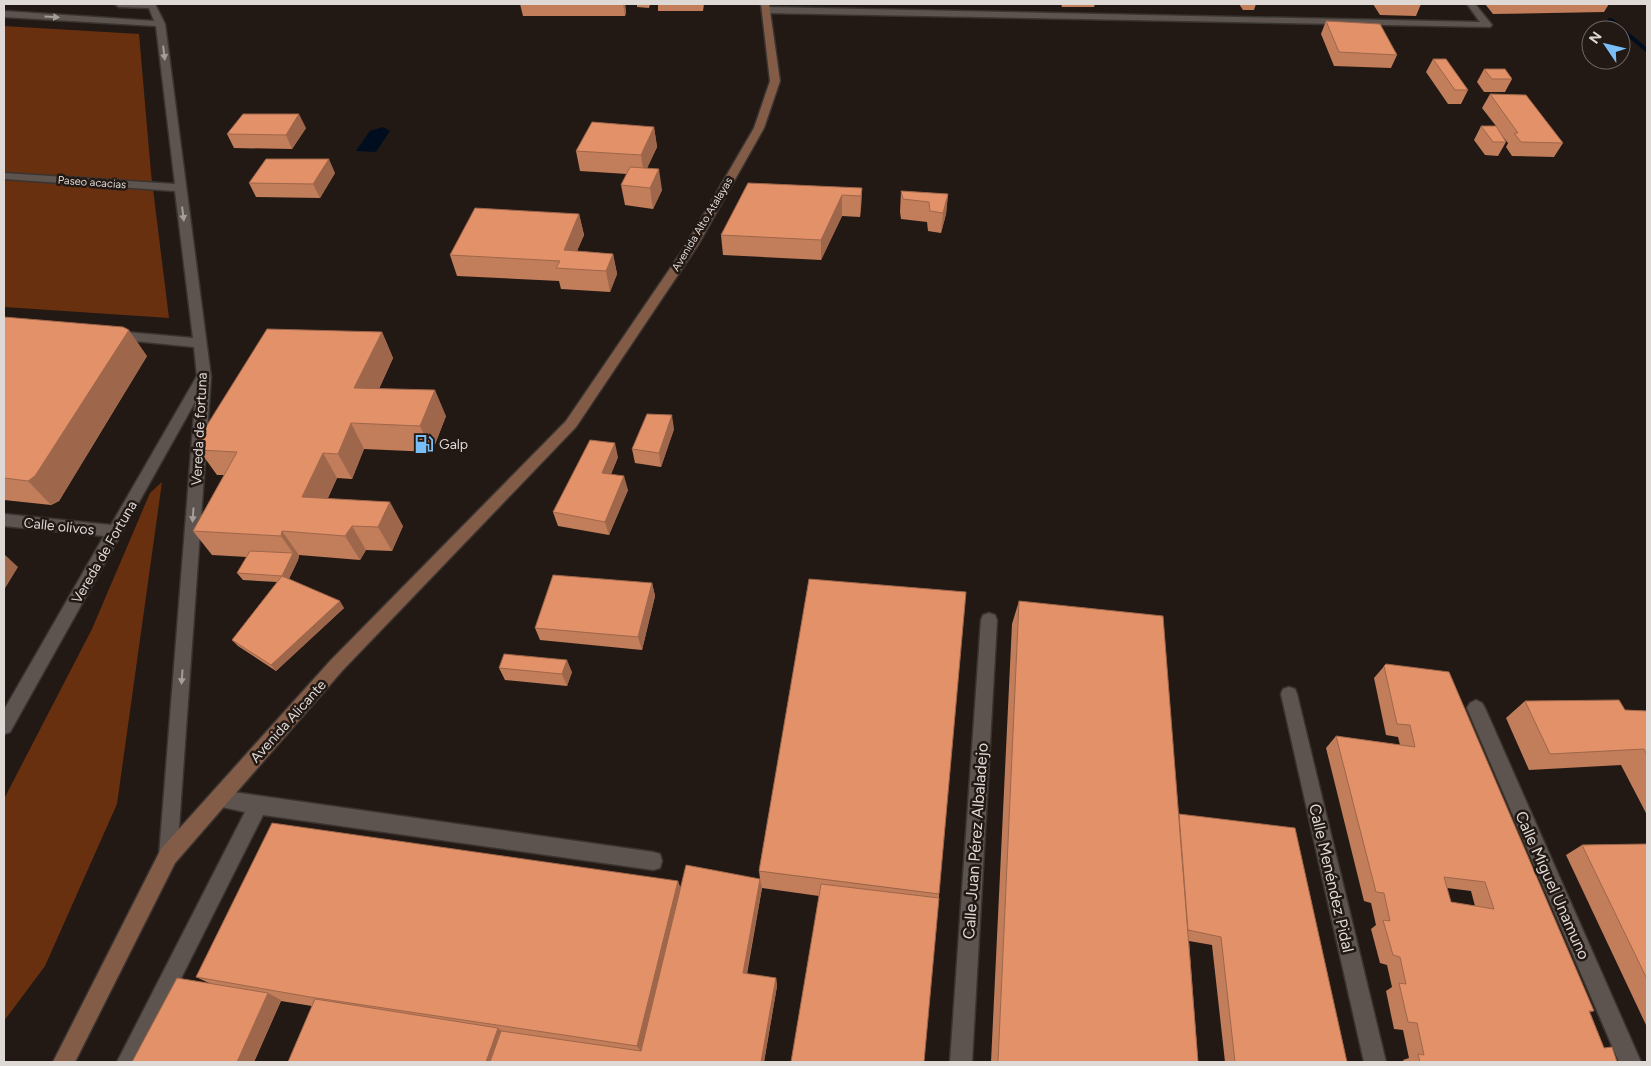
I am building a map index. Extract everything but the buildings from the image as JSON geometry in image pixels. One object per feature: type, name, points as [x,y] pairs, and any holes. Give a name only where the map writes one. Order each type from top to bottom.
[{"type":"main road","name":"Avenida Alto Atalayas","points":[[571,424],[692,245],[759,128],[775,81],[765,7]]},
{"type":"main road","name":"Avenida Alicante","points":[[64,1062],[168,856],[336,666],[571,424]]},
{"type":"street","points":[[119,4],[152,5]]},
{"type":"street","name":"Vereda de fortuna","points":[[152,5],[160,24],[204,377],[168,856]]},
{"type":"street","points":[[765,7],[1487,25],[1474,7]]},
{"type":"street","points":[[4,14],[160,24]]},
{"type":"street","name":"Paseo acacias","points":[[4,176],[180,188]]},
{"type":"street","points":[[102,334],[199,343]]},
{"type":"street","name":"Vereda de Fortuna","points":[[4,726],[204,377]]},
{"type":"street","name":"Calle olivos","points":[[4,520],[115,532]]},
{"type":"street","name":"Calle Juan Pérez Albaladejo","points":[[961,1062],[989,620]]},
{"type":"street","name":"Calle Menéndez Pidal","points":[[1289,694],[1374,1062]]},
{"type":"street","name":"Calle Miguel Unamuno","points":[[1476,708],[1630,1062]]},
{"type":"street","points":[[219,798],[258,806],[653,862]]},
{"type":"street","points":[[128,1062],[258,806]]},
{"type":"shaded area","points":[[4,26],[139,34],[151,173],[169,318],[4,307]]},
{"type":"shaded area","points":[[162,482],[117,804],[45,966],[4,1021],[4,799],[92,629],[150,493]]},
{"type":"water","points":[[383,127],[390,131],[376,152],[356,151],[370,131]]},
{"type":"waterway","points":[[1610,19],[1647,51]]},
{"type":"place","name":"Galp","points":[[424,444]]}]
